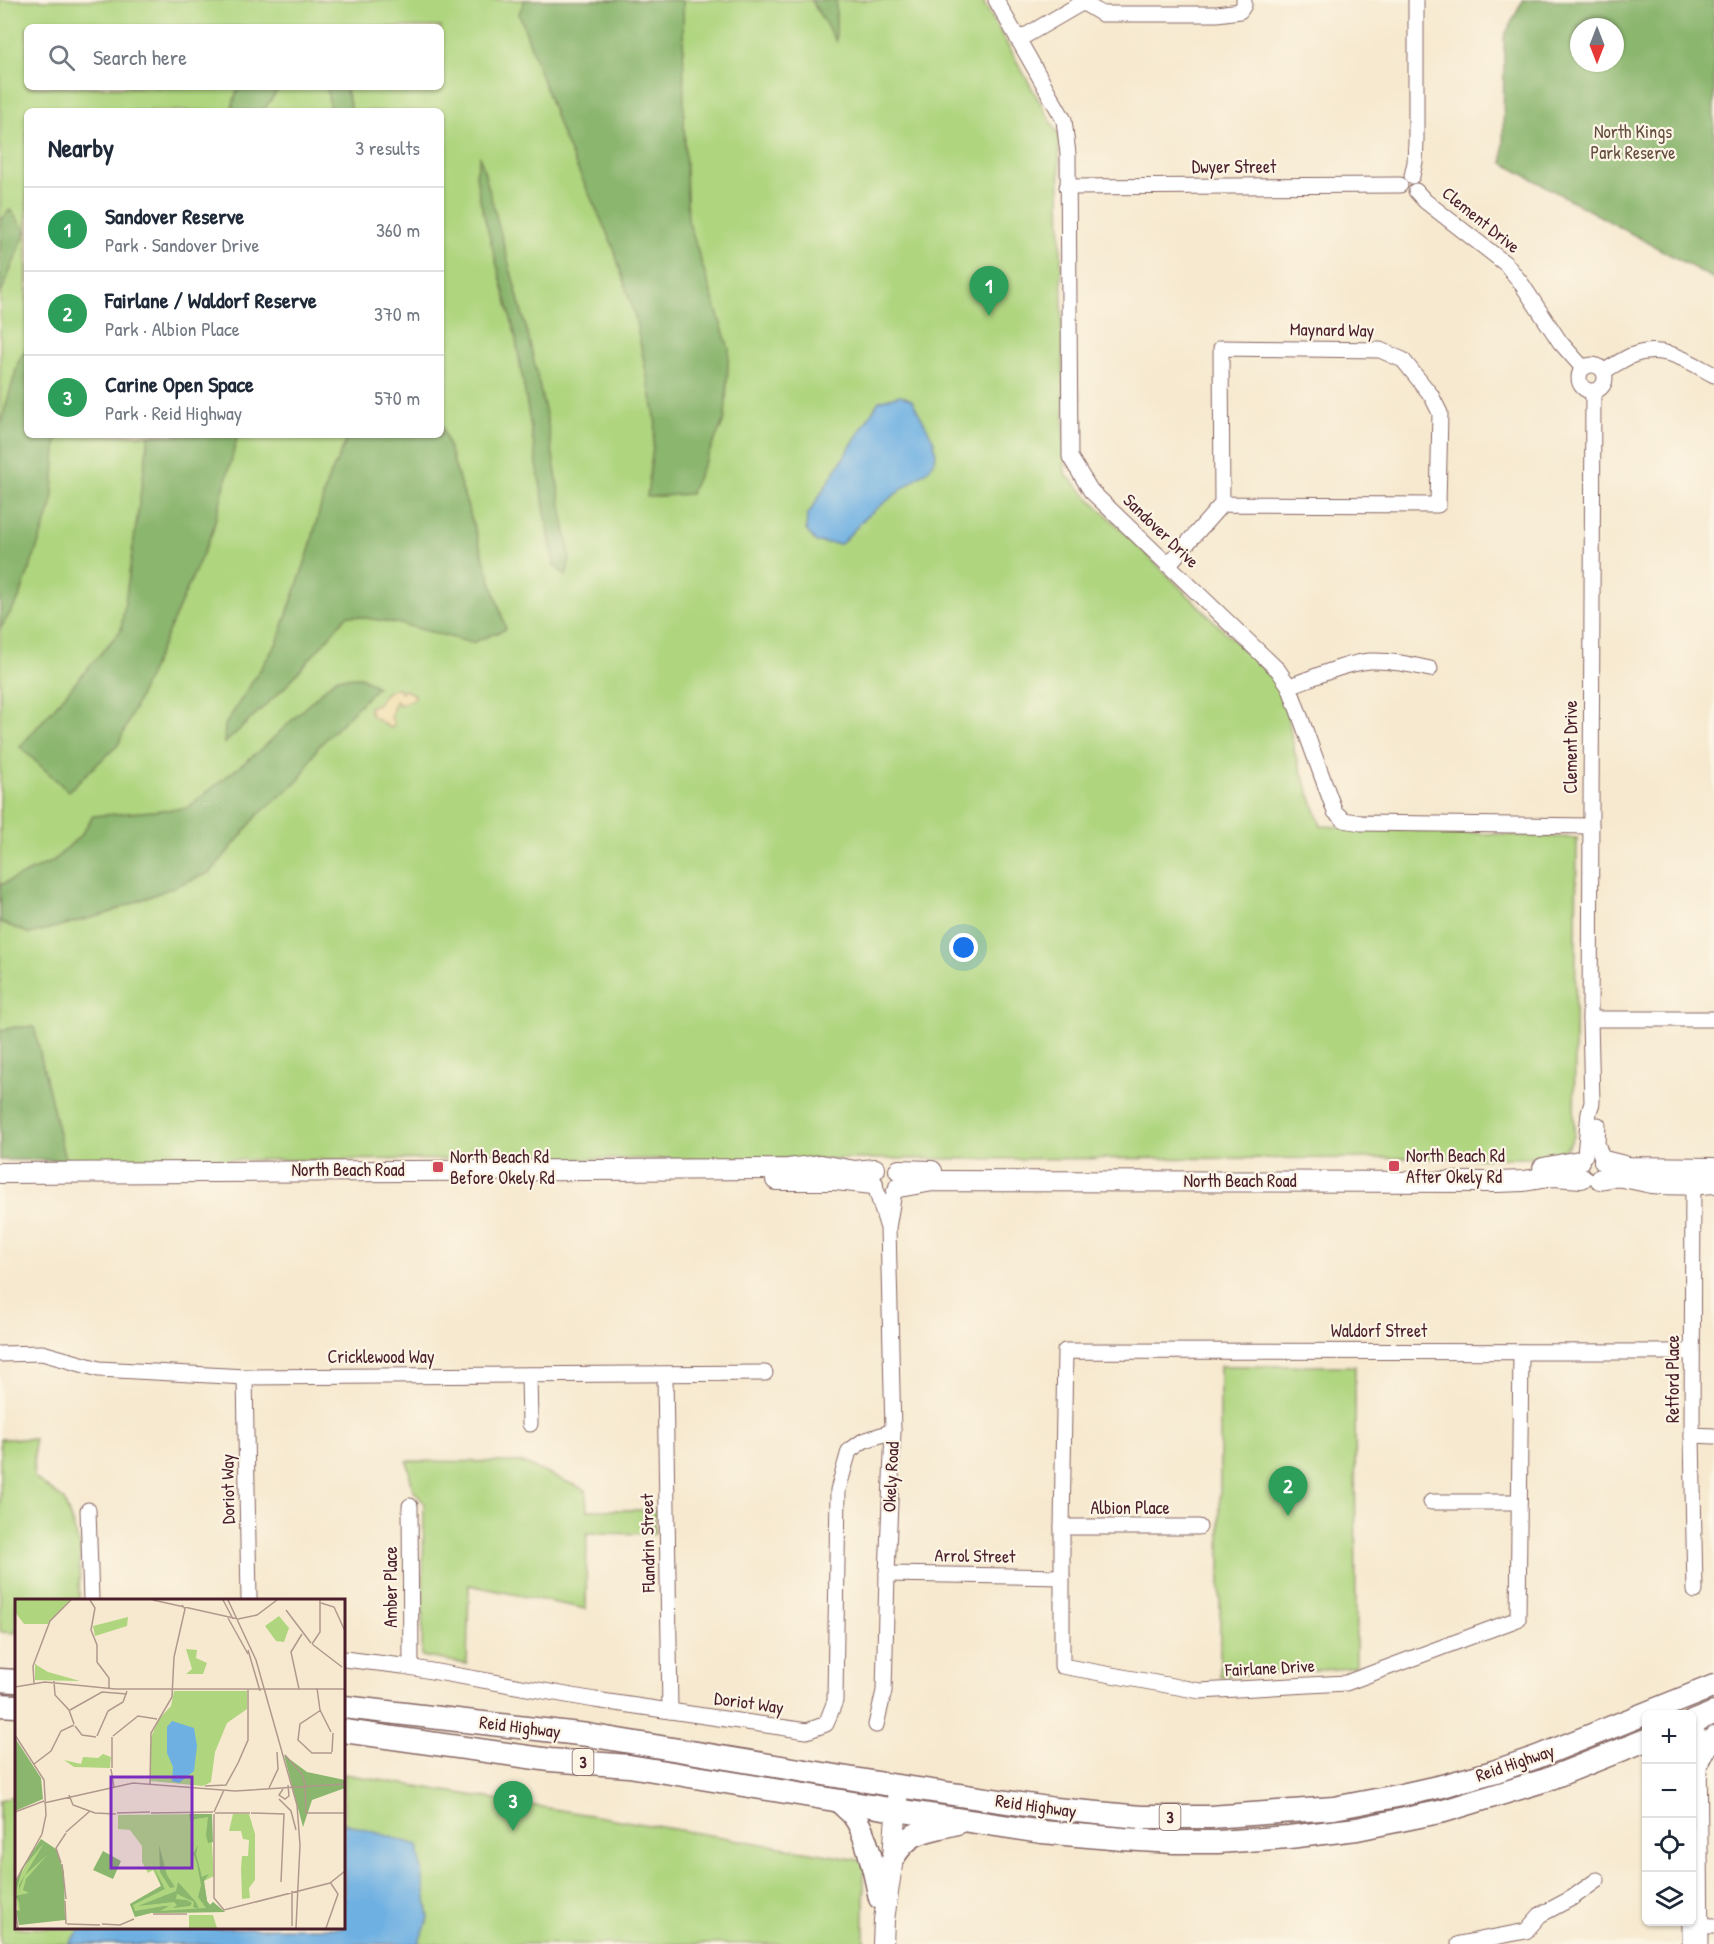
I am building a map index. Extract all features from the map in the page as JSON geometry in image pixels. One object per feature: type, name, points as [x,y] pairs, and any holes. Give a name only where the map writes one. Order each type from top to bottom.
[{"type":"highway","points":[[0,1680],[15,1681]]},
{"type":"highway","name":"Reid Highway","points":[[345,1707],[588,1735],[891,1785],[1055,1809],[1141,1817],[1210,1817],[1344,1806],[1442,1786],[1526,1760],[1636,1721],[1713,1686]]},
{"type":"highway","points":[[0,1705],[15,1706]]},
{"type":"highway","points":[[1699,1735],[1714,1713]]},
{"type":"highway","name":"Reid Highway","points":[[345,1731],[550,1760],[629,1766],[1042,1832],[1123,1839],[1218,1842],[1357,1829],[1444,1811],[1546,1780],[1642,1743]]},
{"type":"highway","points":[[839,1801],[854,1816],[861,1830],[880,1898]]},
{"type":"highway","points":[[893,1858],[902,1844],[912,1835],[967,1821]]},
{"type":"main road","name":"North Beach Road","points":[[0,1173],[776,1169],[821,1165],[855,1171],[886,1182]]},
{"type":"main road","name":"North Beach Road","points":[[0,1185],[819,1180],[886,1182],[1497,1182],[1524,1181],[1554,1176],[1592,1165],[1628,1167],[1693,1176],[1714,1183]]},
{"type":"main road","name":"North Beach Road","points":[[1693,1176],[1714,1168]]},
{"type":"main road","points":[[884,1920],[880,1898],[891,1785]]},
{"type":"main road","points":[[883,1944],[893,1858],[890,1809]]},
{"type":"street","name":"Sandover Drive","points":[[996,0],[1064,120],[1068,154],[1070,458],[1091,491],[1278,670],[1289,686],[1335,812],[1344,820],[1361,823],[1591,826]]},
{"type":"street","points":[[1018,40],[1085,1],[1102,14],[1217,14],[1240,11],[1244,0]]},
{"type":"street","points":[[1409,184],[1415,162],[1416,142],[1416,0]]},
{"type":"street","name":"Dwyer Street","points":[[1067,187],[1409,184]]},
{"type":"street","name":"Clement Drive","points":[[1409,184],[1425,201],[1506,264],[1560,342],[1584,368],[1579,375],[1580,383],[1585,389],[1598,390],[1605,382],[1604,371]]},
{"type":"street","name":"Maynard Way","points":[[1221,348],[1380,350],[1387,352],[1403,360],[1431,395],[1440,413],[1437,505],[1222,504],[1221,348]]},
{"type":"street","points":[[1584,368],[1592,364],[1604,371],[1631,356],[1655,351],[1671,354],[1714,375]]},
{"type":"street","name":"Clement Drive","points":[[1592,1165],[1589,1112],[1592,1102],[1590,1020],[1593,391]]},
{"type":"street","points":[[1168,564],[1222,504]]},
{"type":"street","points":[[1289,686],[1368,661],[1399,662],[1430,669]]},
{"type":"street","points":[[1590,1020],[1714,1019]]},
{"type":"street","name":"Retford Place","points":[[1693,1176],[1692,1435],[1695,1591]]},
{"type":"street","name":"Okely Road","points":[[876,1725],[884,1691],[893,1431],[886,1182]]},
{"type":"street","name":"Waldorf Street","points":[[1065,1351],[1692,1352]]},
{"type":"street","name":"Fairlane Drive","points":[[1065,1351],[1062,1666],[1200,1691],[1346,1683],[1518,1619],[1521,1352]]},
{"type":"street","name":"Cricklewood Way","points":[[0,1354],[42,1353],[99,1369],[245,1377],[765,1373]]},
{"type":"street","points":[[530,1375],[530,1424]]},
{"type":"street","name":"Flandrin Street","points":[[664,1375],[670,1711]]},
{"type":"street","name":"Doriot Way","points":[[245,1377],[249,1599]]},
{"type":"street","name":"Doriot Way","points":[[345,1659],[411,1667],[595,1700],[807,1731],[826,1724],[835,1701],[838,1490],[849,1451],[863,1441],[893,1431]]},
{"type":"street","points":[[1692,1435],[1714,1436]]},
{"type":"street","points":[[1431,1502],[1519,1502]]},
{"type":"street","name":"Amber Place","points":[[410,1506],[411,1667]]},
{"type":"street","points":[[88,1510],[92,1599]]},
{"type":"street","name":"Albion Place","points":[[1062,1527],[1199,1527]]},
{"type":"street","name":"Arrol Street","points":[[887,1574],[1062,1577]]},
{"type":"street","points":[[1692,1710],[1699,1698],[1713,1686]]},
{"type":"street","points":[[1699,1735],[1699,1924],[1701,1944]]},
{"type":"street","points":[[1459,1944],[1527,1937],[1540,1915],[1572,1898],[1597,1880]]},
{"type":"street","points":[[1690,1944],[1699,1924]]},
{"type":"green space","points":[[0,0],[982,0],[1059,136],[1065,474],[1282,688],[1295,754],[1321,826],[1577,838],[1574,1136],[1562,1151],[1543,1158],[0,1160]]},
{"type":"green space","points":[[525,0],[683,0],[688,220],[729,349],[725,418],[690,494],[647,497],[656,421],[635,317],[613,246],[562,135],[519,13]]},
{"type":"green space","points":[[811,0],[836,0],[836,41]]},
{"type":"green space","name":"North Kings Park Reserve","points":[[1523,0],[1714,0],[1714,279],[1503,163],[1504,37]]},
{"type":"green space","points":[[278,90],[265,108],[232,108],[237,91]]},
{"type":"green space","points":[[327,90],[346,90],[351,108],[330,108]]},
{"type":"green space","points":[[480,156],[528,335],[547,419],[570,559],[566,576],[554,565],[515,334],[480,200],[476,175]]},
{"type":"green space","points":[[10,210],[24,228],[24,236],[0,296],[0,221]]},
{"type":"green space","points":[[24,352],[24,438],[57,438],[52,505],[19,599],[0,629],[0,426],[19,360]]},
{"type":"green space","points":[[444,432],[506,629],[472,643],[401,624],[348,615],[286,686],[224,744],[225,725],[277,643],[309,551],[327,482],[348,438],[444,438]]},
{"type":"green space","points":[[149,438],[237,438],[212,533],[118,745],[68,791],[20,747],[121,630]]},
{"type":"green space","points":[[361,677],[377,687],[318,747],[299,780],[258,815],[211,872],[106,914],[30,934],[0,922],[0,885],[53,861],[82,834],[93,816],[187,808],[264,747],[336,678]]},
{"type":"green space","points":[[15,1027],[34,1027],[65,1160],[0,1160],[0,1031]]},
{"type":"green space","points":[[1220,1366],[1355,1366],[1356,1666],[1220,1676]]},
{"type":"green space","points":[[0,1439],[34,1439],[34,1477],[64,1500],[80,1546],[79,1599],[15,1599],[15,1633],[0,1632]]},
{"type":"green space","points":[[407,1461],[520,1462],[586,1490],[587,1510],[655,1510],[655,1534],[587,1533],[586,1609],[469,1585],[467,1664],[422,1656],[424,1503],[413,1490]]},
{"type":"green space","points":[[345,1774],[864,1861],[864,1944],[0,1944],[0,1800],[15,1795],[15,1929],[345,1929]]},
{"type":"sand","points":[[399,688],[401,693],[405,690],[415,695],[414,699],[398,705],[397,701],[395,702],[391,716],[394,725],[390,728],[371,715],[369,707],[378,704],[388,691]]},
{"type":"water","points":[[900,395],[912,400],[934,441],[936,455],[930,468],[867,516],[841,544],[816,542],[806,530],[807,516],[879,401]]},
{"type":"water","points":[[345,1823],[418,1845],[429,1918],[418,1944],[68,1944],[81,1929],[345,1929]]},
{"type":"place","name":"Sandover Reserve","points":[[989,316]]},
{"type":"place","name":"North Beach Rd After Okely Rd","points":[[1394,1166]]},
{"type":"place","name":"North Beach Rd Before Okely Rd","points":[[438,1167]]},
{"type":"place","name":"Fairlane / Waldorf Reserve","points":[[1288,1516]]},
{"type":"place","name":"Carine Open Space","points":[[513,1831]]}]
